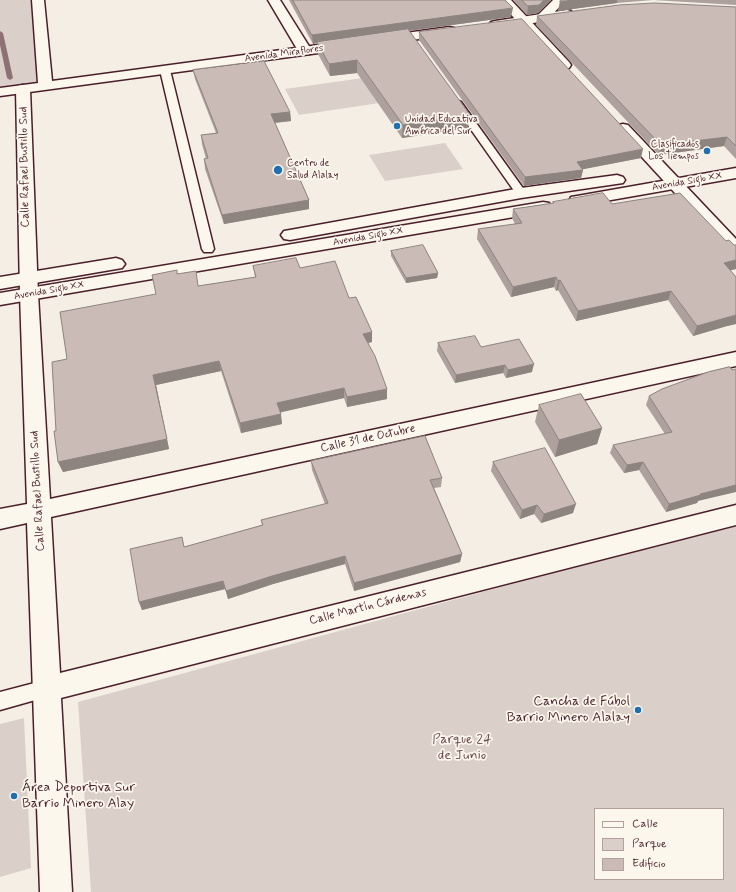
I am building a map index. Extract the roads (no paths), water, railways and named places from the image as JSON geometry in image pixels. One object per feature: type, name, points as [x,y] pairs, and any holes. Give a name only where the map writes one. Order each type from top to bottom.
[{"type":"main road","points":[[38,0],[45,86]]},
{"type":"main road","points":[[274,0],[304,51]]},
{"type":"main road","points":[[504,0],[572,74]]},
{"type":"main road","points":[[543,17],[560,0]]},
{"type":"main road","points":[[486,26],[580,13]]},
{"type":"main road","name":"Avenida Miraflores","points":[[0,92],[368,42],[412,40],[463,29]]},
{"type":"main road","name":"Calle Rafael Bustillo Sud","points":[[23,89],[28,286],[40,510],[46,689],[56,892]]},
{"type":"main road","points":[[615,120],[736,250]]},
{"type":"main road","name":"Avenida Siglo XX","points":[[0,283],[28,286],[669,179],[736,158]]},
{"type":"main road","name":"Avenida Siglo XX","points":[[0,299],[28,286],[208,249],[521,193],[736,173]]},
{"type":"main road","name":"Calle 31 de Octubre","points":[[0,519],[736,359]]},
{"type":"main road","name":"Calle Martín Cárdenas","points":[[46,689],[736,515]]},
{"type":"lane","points":[[165,70],[208,249]]},
{"type":"lane","points":[[451,96],[521,193]]},
{"type":"lane","name":"Calle Martín Cárdenas","points":[[0,701],[46,689]]},
{"type":"waterway","points":[[0,33],[10,78]]},
{"type":"place","name":"Unidad Educativa América del Sur","points":[[397,126]]},
{"type":"place","name":"Clasificados Los Tiempos","points":[[707,151]]},
{"type":"place","name":"Centro de Salud Alalay","points":[[278,170]]},
{"type":"place","name":"Cancha de Fúbol Barrio Minero Alalay","points":[[638,710]]},
{"type":"place","name":"Área Deportiva Sur Barrio Minero Alay","points":[[14,796]]},
{"type":"park label","name":"Parque 24 de Junio","points":[[462,748]]}]
